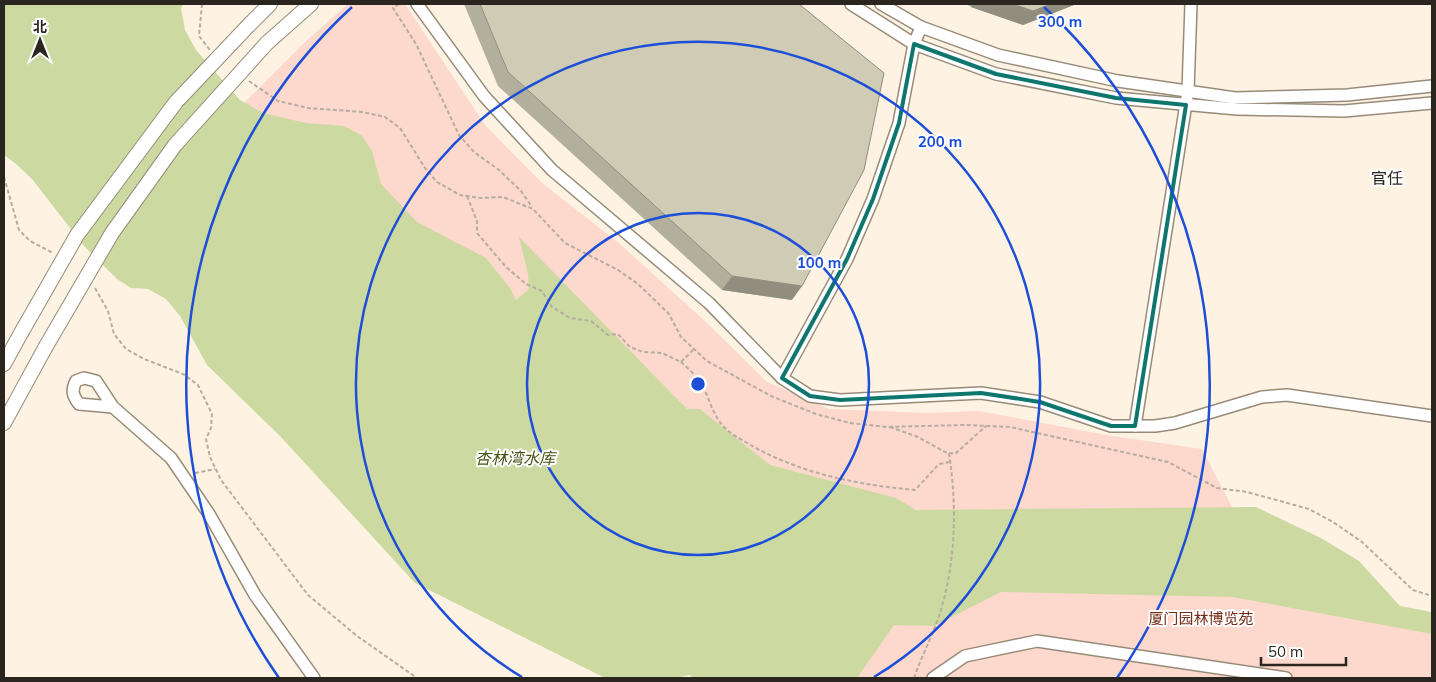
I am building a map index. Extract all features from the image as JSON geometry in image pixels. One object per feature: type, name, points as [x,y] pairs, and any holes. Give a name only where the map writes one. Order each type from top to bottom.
[{"type":"main road","points":[[4,364],[88,219],[176,102],[270,4]]},
{"type":"main road","points":[[4,423],[112,233],[175,145],[267,43],[312,4]]},
{"type":"street","points":[[417,4],[484,96],[552,170],[709,303],[782,378],[810,396],[840,400],[918,398],[981,393],[1040,402],[1111,426],[1175,423],[1262,397],[1287,395],[1432,416]]},
{"type":"street","points":[[850,4],[914,44],[996,74],[1116,98],[1237,109],[1344,111],[1432,103]]},
{"type":"street","points":[[881,4],[921,27],[998,55],[1118,81],[1235,98],[1346,95],[1432,86]]},
{"type":"street","points":[[1134,426],[1188,91],[1191,4]]},
{"type":"street","points":[[782,378],[847,259],[873,200],[899,123],[914,44],[921,27]]},
{"type":"street","points":[[113,407],[171,458],[209,514],[255,596],[314,678]]},
{"type":"street","points":[[933,678],[965,656],[1038,641],[1286,678]]},
{"type":"path","points":[[202,4],[199,36],[213,52]]},
{"type":"path","points":[[399,4],[393,8],[416,44],[459,135],[474,152],[499,170],[521,191],[533,209],[565,243],[618,270],[638,284],[669,314],[681,337],[714,365],[780,400],[816,414],[842,421],[888,426],[986,426],[1028,431],[1168,462],[1217,488],[1247,492],[1309,509],[1333,522],[1362,542],[1413,590],[1432,596]]},
{"type":"path","points":[[242,76],[278,101],[308,108],[362,112],[385,117],[400,128],[425,168],[437,182],[460,195],[502,197],[533,209]]},
{"type":"path","points":[[4,177],[19,230],[30,241],[56,256]]},
{"type":"path","points":[[467,196],[477,221],[477,233],[506,267],[526,284],[542,291],[552,307],[570,318],[591,320],[608,335],[618,334],[630,347],[643,352],[662,352],[681,362],[694,374],[705,390],[711,409],[725,428],[778,460],[809,471],[852,481],[915,490],[939,464],[950,462]]},
{"type":"path","points":[[89,283],[96,289],[108,311],[114,334],[126,349],[144,359],[183,374],[198,384],[212,414],[211,428],[206,439],[221,480],[308,595],[357,636],[417,678]]},
{"type":"path","points":[[681,362],[694,348]]},
{"type":"path","points":[[888,426],[955,454],[986,426]]},
{"type":"path","points":[[914,678],[940,612],[949,580],[955,491],[949,453]]},
{"type":"path","points":[[183,476],[216,469]]},
{"type":"highlighted area","points":[[914,44],[996,74],[1116,98],[1186,105],[1135,426],[1111,426],[1040,402],[981,393],[840,400],[810,396],[782,378],[847,259],[873,199],[899,123]]},
{"type":"green space","points":[[348,4],[405,4],[485,125],[542,183],[620,244],[707,323],[767,382],[829,409],[927,413],[979,411],[1112,436],[1202,449],[1246,534],[897,548],[650,434],[239,108],[305,42]]},
{"type":"green space","name":"厦门园林博览苑","points":[[1237,557],[1432,620],[1432,678],[828,678],[890,562]]},
{"type":"water","name":"杏林湾水库","points":[[4,4],[183,4],[181,8],[185,30],[196,50],[240,100],[263,113],[306,123],[344,126],[361,135],[372,151],[381,184],[417,222],[486,258],[510,288],[516,300],[529,289],[528,274],[519,237],[687,409],[700,409],[770,465],[896,498],[916,510],[1256,507],[1321,538],[1359,561],[1400,606],[1432,612],[1432,634],[1233,597],[1001,592],[934,626],[894,625],[857,678],[694,678],[689,675],[677,678],[605,678],[415,583],[280,436],[207,365],[180,316],[166,299],[148,289],[131,288],[117,279],[84,246],[32,179],[4,155]]},
{"type":"building","points":[[480,4],[799,4],[884,73],[864,170],[802,286],[732,276],[508,72]]},
{"type":"building","points":[[1013,4],[1051,4],[1033,11]]},
{"type":"district","name":"官任","points":[[1387,178]]}]
